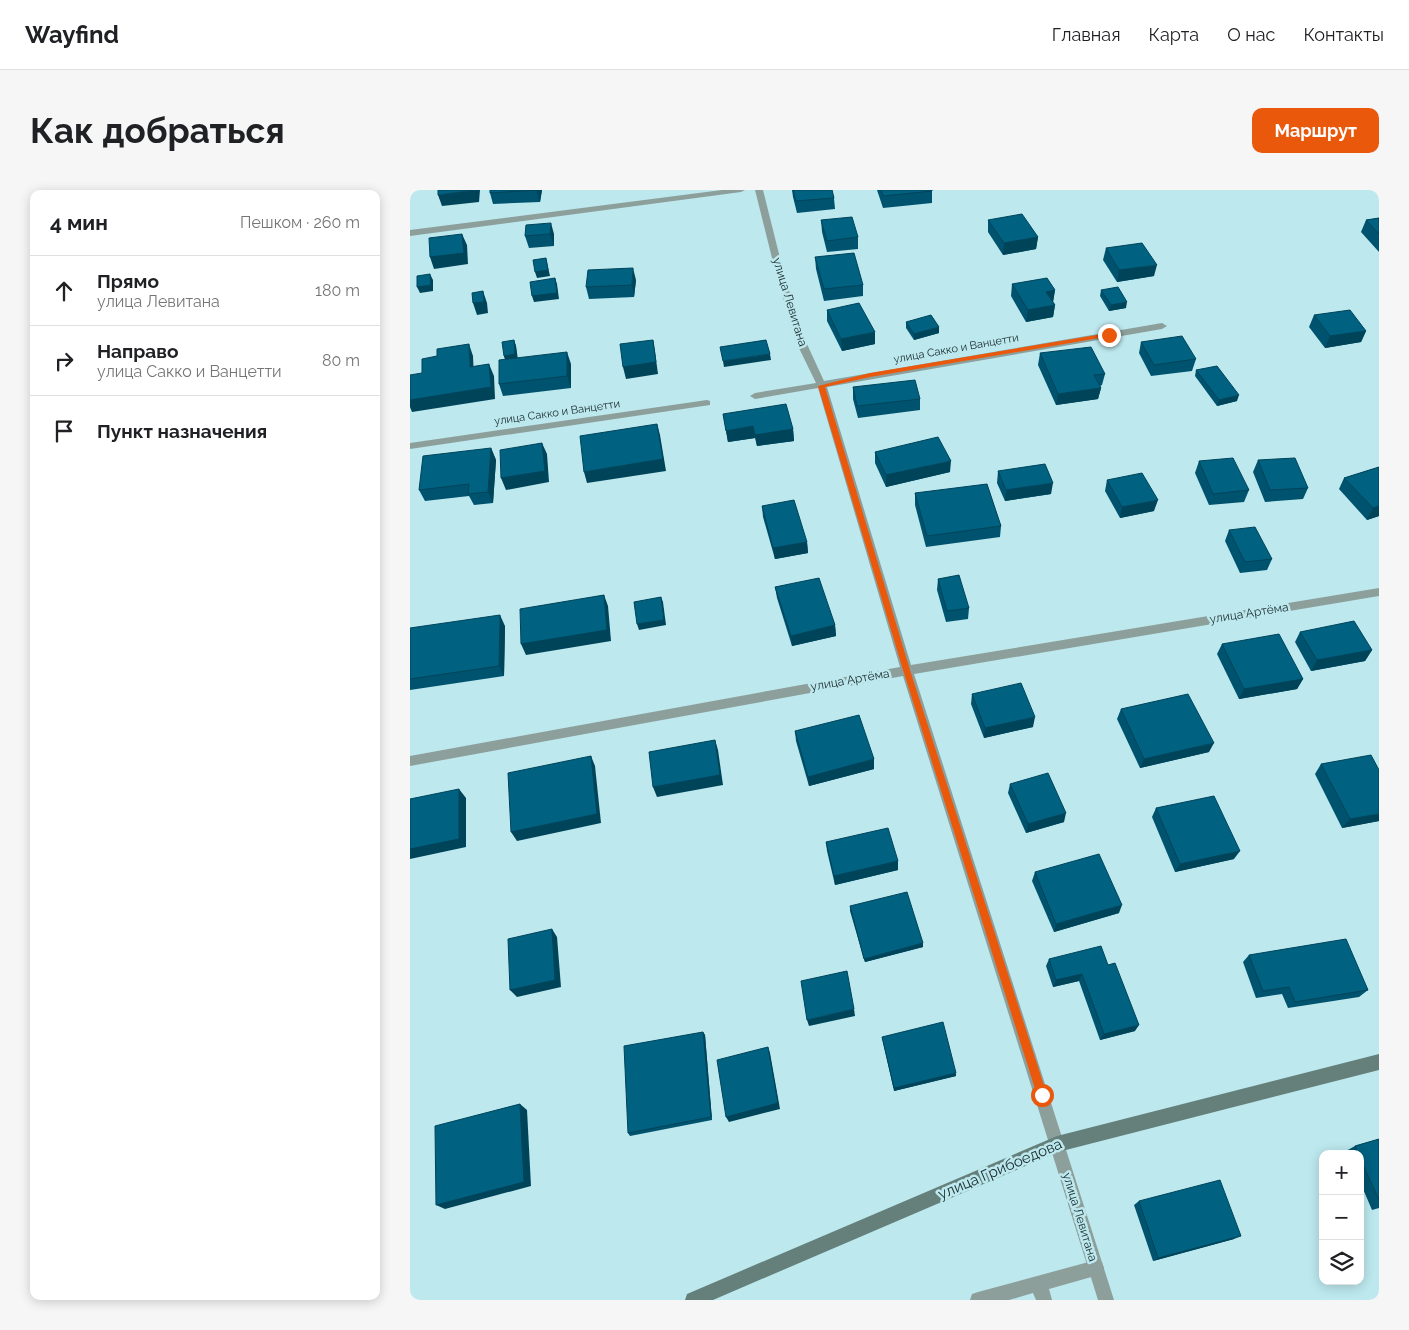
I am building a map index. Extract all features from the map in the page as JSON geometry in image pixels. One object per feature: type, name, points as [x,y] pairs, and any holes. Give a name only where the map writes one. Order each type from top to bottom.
[{"type":"street","points":[[410,233],[741,190]]},
{"type":"street","name":"улица Левитана","points":[[758,190],[781,278],[798,333],[822,386],[906,670],[1106,1300]]},
{"type":"street","name":"улица Сакко и Ванцетти","points":[[754,396],[822,386],[870,375],[1162,326]]},
{"type":"street","name":"улица Сакко и Ванцетти","points":[[410,446],[707,403]]},
{"type":"street","name":"улица Артёма","points":[[410,761],[906,670],[1379,592]]},
{"type":"street","name":"улица Грибоедова","points":[[693,1300],[1057,1144],[1379,1062]]},
{"type":"street","points":[[978,1300],[1042,1292],[1096,1268]]},
{"type":"building","points":[[438,190],[475,190],[438,195]]},
{"type":"building","points":[[490,190],[536,190],[490,193]]},
{"type":"building","points":[[793,190],[832,190],[834,198],[796,201]]},
{"type":"building","points":[[881,190],[932,190],[932,191],[883,196]]},
{"type":"building","points":[[1022,214],[1038,237],[1004,243],[988,220]]},
{"type":"building","points":[[852,217],[858,237],[827,241],[821,220]]},
{"type":"building","points":[[1379,218],[1379,234],[1366,220]]},
{"type":"building","points":[[551,223],[550,234],[525,236],[526,225]]},
{"type":"building","points":[[462,234],[464,253],[430,257],[429,238]]},
{"type":"building","points":[[1142,243],[1157,265],[1119,270],[1106,248]]},
{"type":"building","points":[[854,253],[863,285],[824,289],[815,257]]},
{"type":"building","points":[[546,258],[548,270],[535,272],[533,260]]},
{"type":"building","points":[[633,268],[632,285],[586,287],[588,270]]},
{"type":"building","points":[[430,274],[431,285],[417,287],[417,276]]},
{"type":"building","points":[[555,278],[557,293],[532,296],[530,282]]},
{"type":"building","points":[[1047,278],[1055,290],[1046,292],[1055,305],[1028,310],[1012,284]]},
{"type":"building","points":[[1118,287],[1127,302],[1111,305],[1101,290]]},
{"type":"building","points":[[483,291],[484,302],[473,303],[472,293]]},
{"type":"building","points":[[859,303],[875,332],[841,339],[827,310]]},
{"type":"building","points":[[1350,310],[1366,331],[1330,336],[1314,315]]},
{"type":"building","points":[[931,315],[939,327],[914,334],[906,322]]},
{"type":"building","points":[[1182,336],[1196,359],[1154,365],[1141,342]]},
{"type":"building","points":[[514,340],[515,354],[504,356],[502,342]]},
{"type":"building","points":[[653,340],[656,362],[623,367],[620,344]]},
{"type":"building","points":[[766,340],[770,354],[723,361],[720,347]]},
{"type":"building","points":[[469,344],[470,367],[489,364],[491,387],[410,400],[410,375],[422,373],[422,359],[437,356],[437,349]]},
{"type":"building","points":[[1091,347],[1105,374],[1094,375],[1101,388],[1058,394],[1040,353]]},
{"type":"building","points":[[567,352],[567,376],[499,384],[499,360]]},
{"type":"building","points":[[1217,366],[1239,395],[1219,400],[1196,370]]},
{"type":"building","points":[[915,380],[920,399],[857,406],[853,387]]},
{"type":"building","points":[[786,404],[793,429],[755,435],[753,426],[726,431],[723,414]]},
{"type":"building","points":[[657,424],[663,459],[584,472],[580,436]]},
{"type":"building","points":[[938,437],[951,461],[886,475],[875,452]]},
{"type":"building","points":[[542,443],[545,471],[501,478],[500,450]]},
{"type":"building","points":[[491,448],[488,492],[468,494],[469,484],[419,490],[423,456]]},
{"type":"building","points":[[1233,458],[1249,490],[1213,494],[1199,461]]},
{"type":"building","points":[[1295,458],[1308,488],[1270,490],[1258,460]]},
{"type":"building","points":[[1045,464],[1053,483],[1006,490],[998,471]]},
{"type":"building","points":[[1379,467],[1379,506],[1373,508],[1344,478]]},
{"type":"building","points":[[1142,473],[1158,500],[1122,507],[1107,480]]},
{"type":"building","points":[[987,484],[1001,526],[927,536],[915,493]]},
{"type":"building","points":[[794,500],[807,542],[773,548],[762,506]]},
{"type":"building","points":[[1255,527],[1272,559],[1245,562],[1229,530]]},
{"type":"building","points":[[959,575],[969,608],[947,611],[938,579]]},
{"type":"building","points":[[819,578],[835,625],[791,636],[775,587]]},
{"type":"building","points":[[604,595],[607,630],[521,644],[520,609]]},
{"type":"building","points":[[661,597],[664,620],[637,624],[634,602]]},
{"type":"building","points":[[500,615],[499,666],[410,679],[410,628]]},
{"type":"building","points":[[1354,621],[1372,650],[1317,660],[1300,632]]},
{"type":"building","points":[[1279,634],[1303,679],[1244,689],[1222,644]]},
{"type":"building","points":[[1021,683],[1035,717],[985,728],[972,694]]},
{"type":"building","points":[[1188,694],[1214,743],[1144,759],[1121,709]]},
{"type":"building","points":[[859,715],[874,759],[808,777],[795,731]]},
{"type":"building","points":[[715,740],[720,775],[653,787],[649,752]]},
{"type":"building","points":[[1371,755],[1379,770],[1379,814],[1350,819],[1321,764]]},
{"type":"building","points":[[591,756],[597,814],[511,832],[508,773]]},
{"type":"building","points":[[1048,773],[1066,813],[1028,824],[1010,784]]},
{"type":"building","points":[[459,789],[459,839],[410,849],[410,799]]},
{"type":"building","points":[[1214,796],[1240,851],[1180,864],[1156,808]]},
{"type":"building","points":[[888,828],[898,861],[834,876],[826,842]]},
{"type":"building","points":[[1099,854],[1122,905],[1056,924],[1035,872]]},
{"type":"building","points":[[907,892],[923,943],[864,959],[850,906]]},
{"type":"building","points":[[552,929],[555,980],[510,990],[508,939]]},
{"type":"building","points":[[1346,939],[1368,990],[1295,1002],[1289,987],[1263,991],[1249,955]]},
{"type":"building","points":[[1101,946],[1108,965],[1115,963],[1139,1025],[1104,1034],[1082,974],[1056,980],[1049,959]]},
{"type":"building","points":[[847,971],[854,1009],[807,1020],[801,981]]},
{"type":"building","points":[[943,1022],[956,1073],[894,1088],[882,1037]]},
{"type":"building","points":[[703,1032],[711,1117],[628,1133],[624,1046]]},
{"type":"building","points":[[768,1047],[778,1103],[726,1117],[717,1060]]},
{"type":"building","points":[[520,1104],[524,1182],[436,1205],[435,1126]]},
{"type":"building","points":[[1379,1139],[1379,1200],[1364,1167],[1364,1150],[1356,1150],[1355,1146]]},
{"type":"building","points":[[1220,1180],[1241,1236],[1158,1258],[1139,1201]]},
{"type":"route","points":[[1042,1095],[906,670],[822,386],[870,375],[1109,335]]}]
